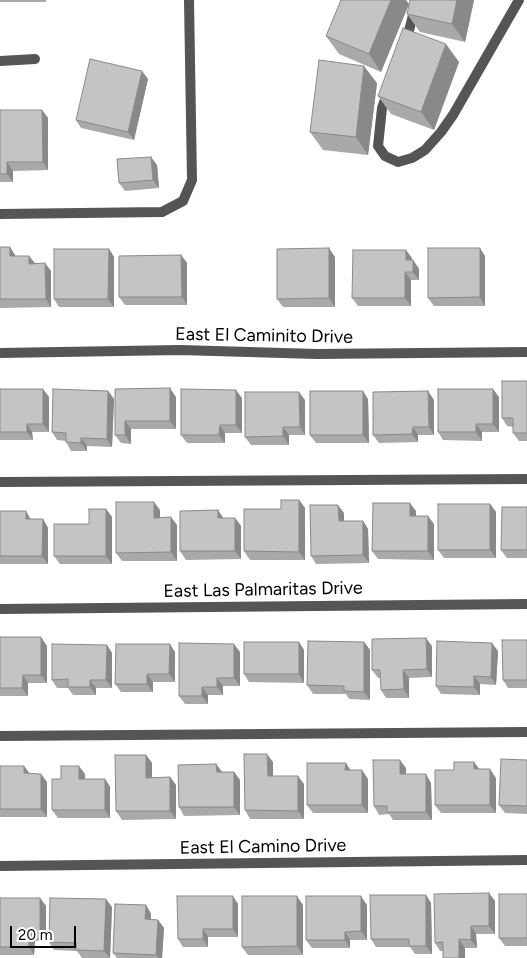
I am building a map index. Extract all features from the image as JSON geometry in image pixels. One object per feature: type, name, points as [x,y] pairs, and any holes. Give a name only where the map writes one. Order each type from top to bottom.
[{"type":"street","points":[[0,214],[162,212],[183,201],[192,180],[189,0]]},
{"type":"street","points":[[401,55],[417,0]]},
{"type":"street","points":[[392,81],[382,108],[378,146],[385,156],[398,162],[412,158],[425,150],[441,132],[520,0]]},
{"type":"street","points":[[0,61],[35,58]]},
{"type":"street","name":"East El Caminito Drive","points":[[0,353],[180,350],[317,354],[527,352]]},
{"type":"street","points":[[0,482],[527,479]]},
{"type":"street","name":"East Las Palmaritas Drive","points":[[0,609],[527,604]]},
{"type":"street","points":[[0,736],[527,732]]},
{"type":"street","name":"East El Camino Drive","points":[[0,866],[527,860]]},
{"type":"building","points":[[341,0],[391,0],[369,54],[326,36]]},
{"type":"building","points":[[410,0],[457,0],[452,24],[407,14]]},
{"type":"building","points":[[403,28],[446,44],[421,112],[378,96]]},
{"type":"building","points":[[90,59],[142,71],[128,132],[76,120]]},
{"type":"building","points":[[319,60],[364,66],[356,137],[310,132]]},
{"type":"building","points":[[0,110],[42,110],[43,162],[7,162],[7,174],[0,174]]},
{"type":"building","points":[[151,157],[153,180],[119,183],[117,159]]},
{"type":"building","points":[[0,247],[10,247],[10,256],[29,256],[29,264],[45,263],[46,299],[0,299]]},
{"type":"building","points":[[329,248],[329,298],[277,299],[277,249]]},
{"type":"building","points":[[428,248],[480,248],[480,297],[428,298]]},
{"type":"building","points":[[54,249],[109,249],[108,299],[54,299]]},
{"type":"building","points":[[353,250],[406,250],[406,260],[413,260],[413,272],[405,272],[405,298],[352,298]]},
{"type":"building","points":[[181,255],[182,297],[119,297],[119,256]]},
{"type":"building","points":[[502,381],[527,381],[527,433],[513,433],[513,418],[502,418]]},
{"type":"building","points":[[170,388],[170,421],[125,421],[125,435],[115,435],[115,389]]},
{"type":"building","points":[[0,389],[43,389],[43,424],[27,424],[27,432],[0,432]]},
{"type":"building","points":[[53,389],[108,391],[107,439],[81,438],[81,443],[66,442],[66,433],[52,432]]},
{"type":"building","points":[[181,389],[236,390],[236,425],[220,425],[219,435],[181,435]]},
{"type":"building","points":[[438,389],[493,389],[493,424],[476,424],[476,432],[438,432]]},
{"type":"building","points":[[310,391],[363,391],[363,435],[310,435]]},
{"type":"building","points":[[428,391],[429,427],[413,427],[412,434],[373,435],[373,392]]},
{"type":"building","points":[[245,392],[299,392],[300,427],[283,427],[283,436],[245,437]]},
{"type":"building","points":[[281,500],[299,500],[299,552],[244,551],[244,509],[281,509]]},
{"type":"building","points":[[116,502],[154,502],[154,518],[171,517],[171,552],[116,553]]},
{"type":"building","points":[[373,503],[410,503],[410,516],[428,516],[428,551],[372,551]]},
{"type":"building","points":[[438,504],[490,504],[490,550],[438,550]]},
{"type":"building","points":[[310,505],[338,505],[339,521],[363,521],[363,555],[311,556]]},
{"type":"building","points":[[502,507],[527,507],[527,550],[501,550]]},
{"type":"building","points":[[89,509],[106,509],[106,556],[54,556],[54,524],[89,524]]},
{"type":"building","points":[[218,510],[218,518],[235,518],[235,551],[180,551],[180,511]]},
{"type":"building","points":[[0,511],[26,511],[26,519],[43,519],[42,556],[0,556]]},
{"type":"building","points":[[0,637],[41,637],[41,675],[23,675],[22,688],[0,688]]},
{"type":"building","points":[[426,638],[427,669],[403,670],[404,689],[381,690],[380,670],[372,670],[372,639]]},
{"type":"building","points":[[502,640],[527,640],[527,680],[503,680]]},
{"type":"building","points":[[308,641],[364,642],[364,692],[344,691],[344,686],[307,685]]},
{"type":"building","points":[[437,641],[492,643],[491,677],[474,676],[474,687],[436,686]]},
{"type":"building","points":[[244,642],[299,642],[299,674],[244,674]]},
{"type":"building","points":[[179,643],[234,644],[234,678],[217,678],[217,687],[202,687],[202,696],[179,696]]},
{"type":"building","points":[[52,644],[107,645],[106,680],[90,680],[90,687],[68,687],[68,679],[52,680]]},
{"type":"building","points":[[116,644],[170,644],[169,674],[147,674],[147,684],[115,684]]},
{"type":"building","points":[[244,754],[267,754],[268,776],[298,776],[298,811],[245,810]]},
{"type":"building","points":[[115,755],[146,755],[146,778],[170,777],[170,811],[116,811]]},
{"type":"building","points":[[501,759],[527,760],[527,806],[499,805]]},
{"type":"building","points":[[373,760],[400,760],[400,774],[426,774],[426,812],[387,812],[387,806],[374,806]]},
{"type":"building","points":[[454,762],[474,762],[474,769],[490,769],[490,805],[435,805],[435,770],[454,770]]},
{"type":"building","points":[[307,763],[346,763],[345,770],[362,770],[362,805],[307,805]]},
{"type":"building","points":[[216,764],[217,772],[234,772],[234,807],[179,807],[178,765]]},
{"type":"building","points":[[0,766],[24,766],[24,773],[41,774],[41,809],[0,809]]},
{"type":"building","points":[[61,766],[79,766],[79,779],[105,779],[105,810],[52,810],[52,779],[61,779]]},
{"type":"building","points":[[489,893],[489,926],[471,926],[471,940],[459,939],[459,958],[443,958],[443,942],[435,943],[434,894]]},
{"type":"building","points":[[499,894],[527,894],[527,938],[499,938]]},
{"type":"building","points":[[370,895],[426,895],[426,946],[409,946],[409,939],[371,939]]},
{"type":"building","points":[[177,896],[233,896],[233,929],[203,929],[203,939],[178,939]]},
{"type":"building","points":[[242,896],[297,896],[297,946],[242,947]]},
{"type":"building","points":[[306,896],[361,896],[361,931],[345,932],[345,940],[306,940]]},
{"type":"building","points":[[0,898],[40,898],[40,933],[29,933],[29,947],[0,947]]},
{"type":"building","points":[[50,898],[106,899],[104,951],[76,950],[76,943],[49,942]]},
{"type":"building","points":[[115,904],[146,905],[145,919],[158,920],[156,955],[113,953]]}]
